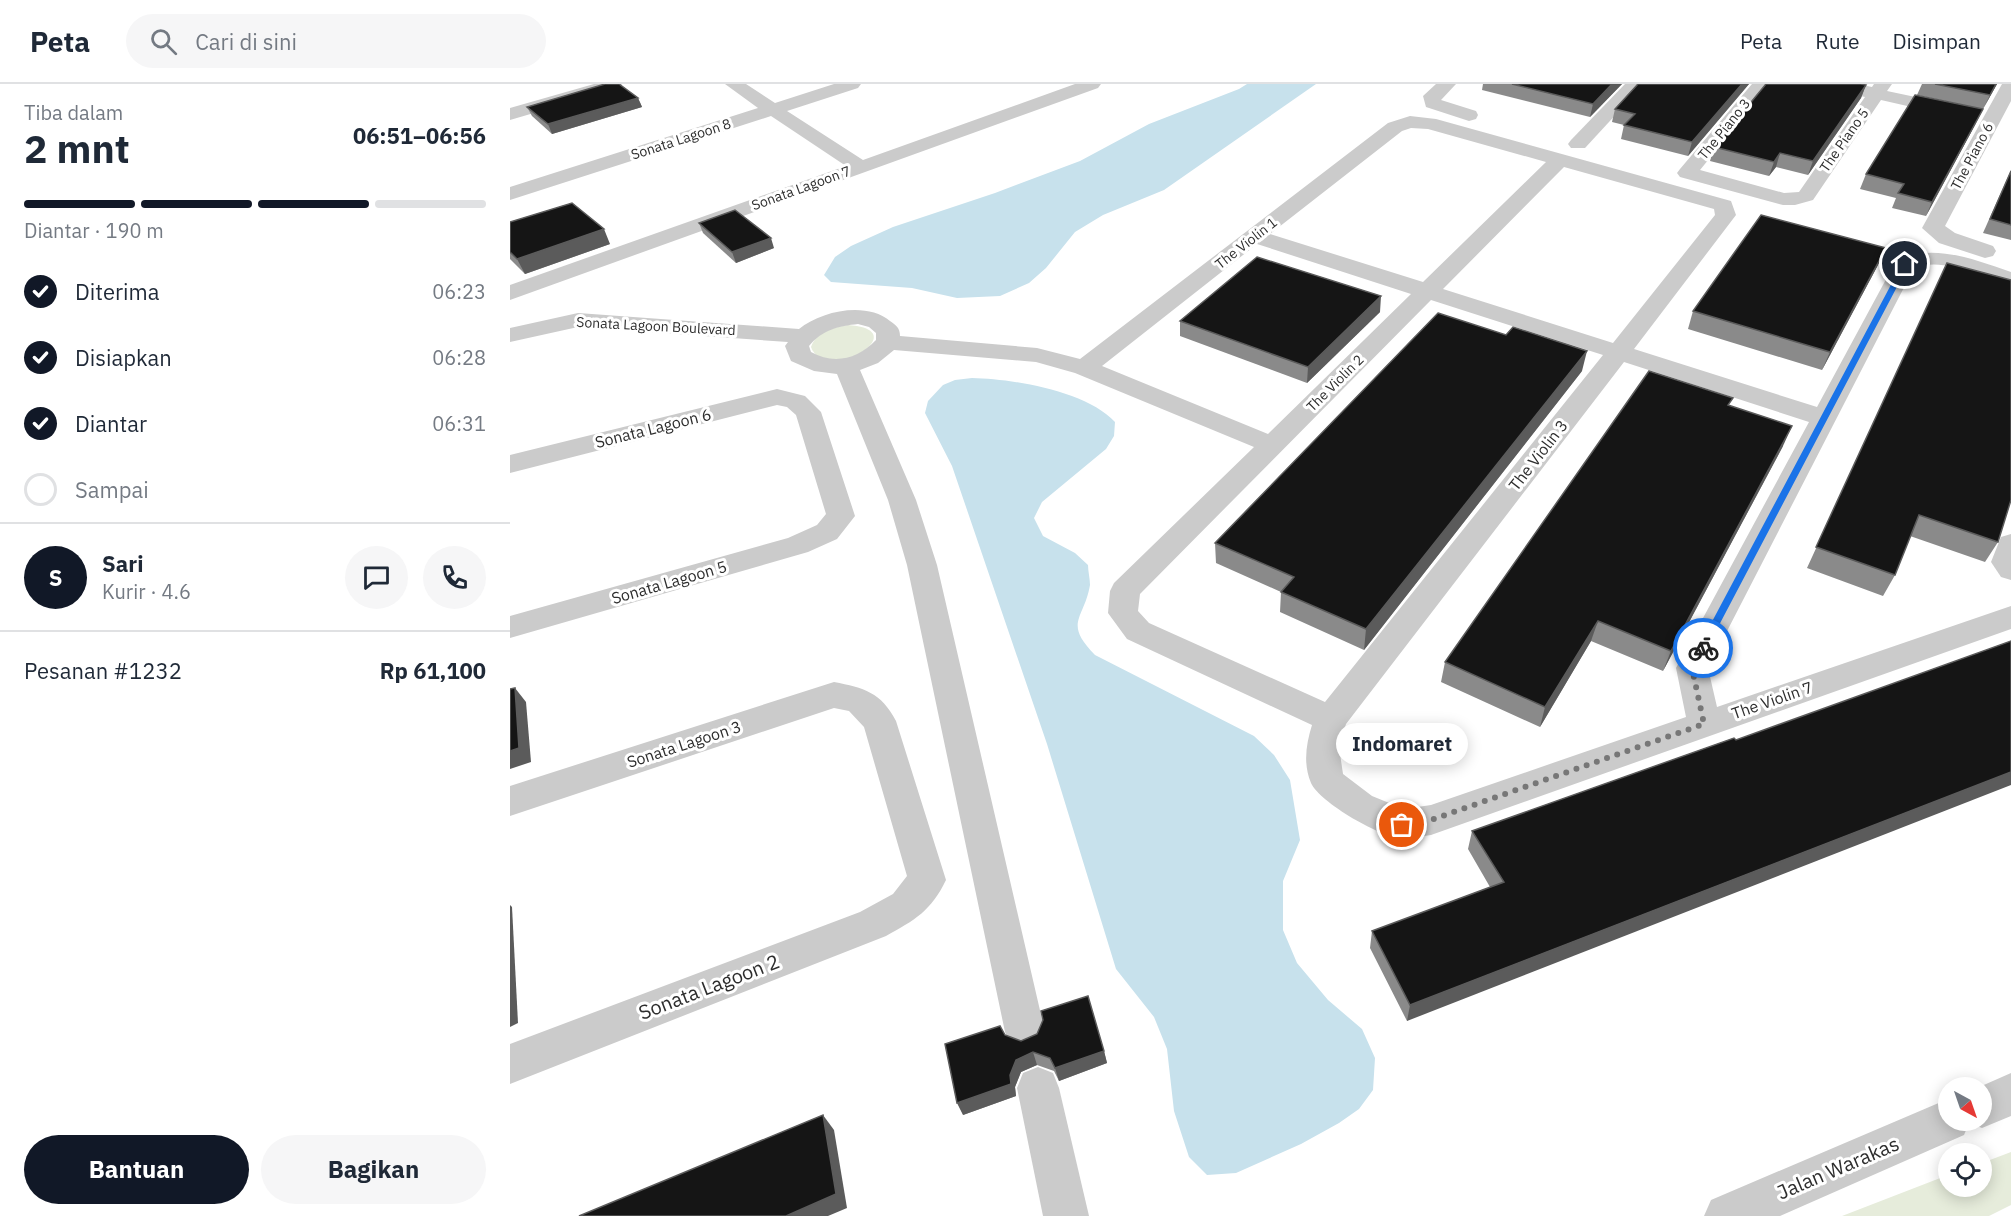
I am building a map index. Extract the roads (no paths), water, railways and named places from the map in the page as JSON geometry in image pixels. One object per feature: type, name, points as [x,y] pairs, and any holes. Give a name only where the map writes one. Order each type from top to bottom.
[{"type":"street","points":[[510,114],[613,84]]},
{"type":"street","points":[[734,84],[861,167]]},
{"type":"street","name":"Sonata Lagoon 8","points":[[510,194],[852,84]]},
{"type":"street","name":"Sonata Lagoon 7","points":[[510,293],[1092,84]]},
{"type":"street","points":[[1447,84],[1432,96],[1432,103],[1533,132]]},
{"type":"street","name":"The Violin 2","points":[[1331,719],[1138,631],[1123,613],[1125,591],[1427,291],[1564,147],[1635,84]]},
{"type":"street","name":"The Piano 3","points":[[1687,173],[1761,84]]},
{"type":"street","points":[[1832,84],[1880,89],[2001,121]]},
{"type":"street","name":"The Piano 6","points":[[2011,84],[2001,121],[1933,228],[1947,238],[1966,246],[2011,257]]},
{"type":"street","name":"The Piano 5","points":[[1687,173],[1783,199],[1806,196],[1880,89]]},
{"type":"street","name":"The Violin 1","points":[[1084,368],[1395,127],[1410,122],[1429,123],[1564,147]]},
{"type":"street","points":[[1564,147],[1600,150]]},
{"type":"street","name":"The Violin 3","points":[[1331,719],[1726,215],[1725,205],[1564,147]]},
{"type":"street","points":[[1665,167],[1687,173]]},
{"type":"street","points":[[1254,236],[1824,418]]},
{"type":"street","points":[[1704,724],[1692,668],[1905,264],[1916,257],[1934,257],[2011,279]]},
{"type":"street","points":[[510,300],[578,320]]},
{"type":"street","points":[[860,317],[883,326],[888,331],[888,342],[880,352],[865,361],[846,367],[827,368],[810,364],[800,356],[797,346],[803,336],[818,325],[838,319],[860,317]]},
{"type":"street","name":"Sonata Lagoon Boulevard","points":[[510,335],[578,320],[803,336]]},
{"type":"street","points":[[888,342],[1037,355],[1084,368],[1272,445]]},
{"type":"street","points":[[846,367],[902,500],[922,565],[1025,1032]]},
{"type":"street","name":"Sonata Lagoon 6","points":[[510,464],[777,397],[796,401],[808,412],[841,516],[827,532]]},
{"type":"street","name":"Sonata Lagoon 5","points":[[510,627],[798,545],[827,532]]},
{"type":"street","points":[[2011,544],[2006,562],[2011,570]]},
{"type":"street","name":"The Violin 7","points":[[1331,719],[1322,747],[1327,781],[1360,806],[1402,825],[1431,820],[2011,617]]},
{"type":"street","name":"Sonata Lagoon 3","points":[[510,801],[834,695],[860,700],[879,721],[927,879],[906,906]]},
{"type":"street","name":"Sonata Lagoon 2","points":[[510,1064],[873,924],[906,906]]},
{"type":"street","points":[[1038,1088],[1066,1216]]},
{"type":"street","points":[[1992,1103],[2011,1094]]},
{"type":"street","name":"Jalan Warakas","points":[[1727,1216],[1938,1125]]},
{"type":"water","points":[[1247,84],[1316,84],[1164,190],[1103,215],[1075,232],[1046,268],[1029,283],[1000,296],[957,298],[912,288],[831,282],[824,275],[835,257],[851,246],[893,227],[995,193],[1080,161],[1149,124]]},
{"type":"water","points":[[972,378],[1028,384],[1068,395],[1102,411],[1115,422],[1114,436],[1106,449],[1042,502],[1034,518],[1043,536],[1075,553],[1088,565],[1090,585],[1078,621],[1080,635],[1095,655],[1254,736],[1274,755],[1290,780],[1300,840],[1283,881],[1283,930],[1297,963],[1328,1000],[1362,1029],[1375,1058],[1373,1090],[1359,1109],[1339,1123],[1301,1144],[1236,1173],[1207,1175],[1189,1157],[1174,1111],[1167,1049],[1154,1017],[1116,969],[1047,744],[952,466],[925,413],[928,401],[943,385],[955,380]]},
{"type":"place","name":"Indomaret","points":[[1402,825]]}]
